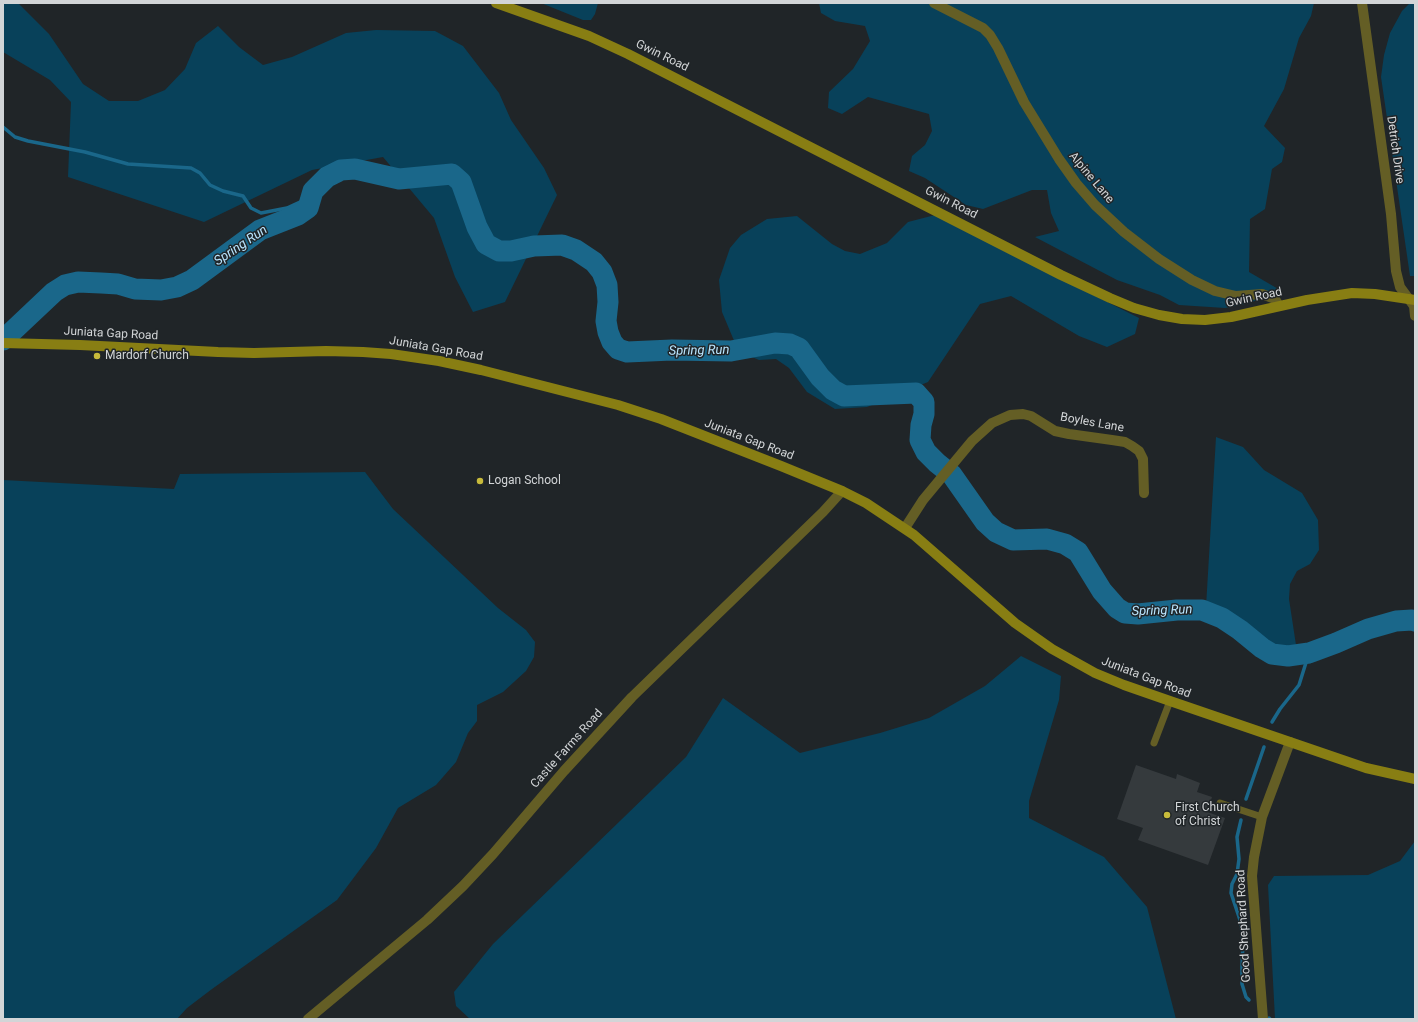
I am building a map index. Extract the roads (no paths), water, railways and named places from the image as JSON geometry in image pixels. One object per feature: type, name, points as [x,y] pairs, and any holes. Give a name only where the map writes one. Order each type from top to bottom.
[{"type":"main road","name":"Gwin Road","points":[[496,3],[589,36],[628,54],[1054,271],[1134,308],[1170,317],[1205,320],[1231,317],[1332,295],[1352,293],[1374,294],[1412,299]]},
{"type":"main road","name":"Juniata Gap Road","points":[[6,343],[226,352],[363,352],[397,355],[439,361],[546,386],[618,405],[767,461],[842,491],[866,503],[905,528],[1015,623],[1052,649],[1096,673],[1170,702],[1366,768],[1415,779]]},
{"type":"street","name":"Alpine Lane","points":[[934,3],[983,28],[990,35],[998,48],[1024,102],[1058,159],[1095,205],[1124,232],[1159,259],[1192,280],[1215,291],[1236,296],[1262,294],[1275,299],[1280,306]]},
{"type":"street","name":"Detrich Drive","points":[[1362,3],[1391,214],[1396,271],[1400,287],[1412,299],[1415,316]]},
{"type":"street","name":"Boyles Lane","points":[[905,528],[923,500],[972,442],[992,423],[1010,415],[1023,414],[1031,416],[1055,431],[1124,442],[1132,446],[1139,451],[1143,459],[1144,493]]},
{"type":"street","name":"Castle Farms Road","points":[[308,1019],[427,920],[463,886],[493,854],[564,771],[632,697],[823,512],[842,491]]},
{"type":"street","name":"Good Shephard Road","points":[[1263,1019],[1252,876],[1254,857],[1262,817],[1290,742]]},
{"type":"lane","points":[[1154,744],[1170,702]]},
{"type":"lane","points":[[1220,803],[1262,817]]},
{"type":"waterway","points":[[3,127],[15,137],[28,141],[85,152],[128,164],[191,168],[200,173],[210,185],[223,191],[243,196],[251,208],[261,213],[287,208],[300,202],[308,208]]},
{"type":"waterway","name":"Spring Run","points":[[3,340],[54,292],[65,285],[78,282],[101,283],[118,284],[135,289],[161,290],[177,287],[192,280],[260,230],[298,215],[308,208],[313,191],[327,177],[341,170],[355,169],[399,179],[452,174],[461,182],[477,227],[486,244],[499,251],[511,251],[534,246],[562,245],[576,250],[594,262],[602,272],[607,285],[608,302],[606,321],[612,342],[618,349],[627,352],[672,350],[731,351],[775,343],[790,344],[799,348],[820,377],[833,390],[844,396],[916,393],[924,402],[924,414],[921,425],[920,440],[926,452],[952,475],[985,522],[996,532],[1013,540],[1047,539],[1065,544],[1078,552],[1102,591],[1117,608],[1125,613],[1138,614],[1177,610],[1202,610],[1222,618],[1272,654],[1288,656],[1309,653],[1368,629],[1396,621],[1415,621]]},
{"type":"waterway","points":[[1272,722],[1280,709],[1299,685],[1309,653]]},
{"type":"waterway","points":[[1246,799],[1264,747]]},
{"type":"waterway","points":[[1241,820],[1237,837],[1239,859],[1237,874],[1232,884],[1231,893],[1241,923],[1243,943],[1242,984],[1246,997],[1249,1000]]},
{"type":"place","name":"Mardorf Church","points":[[97,356]]},
{"type":"place","name":"Logan School","points":[[480,481]]},
{"type":"place","name":"First Church of Christ","points":[[1167,815]]}]
